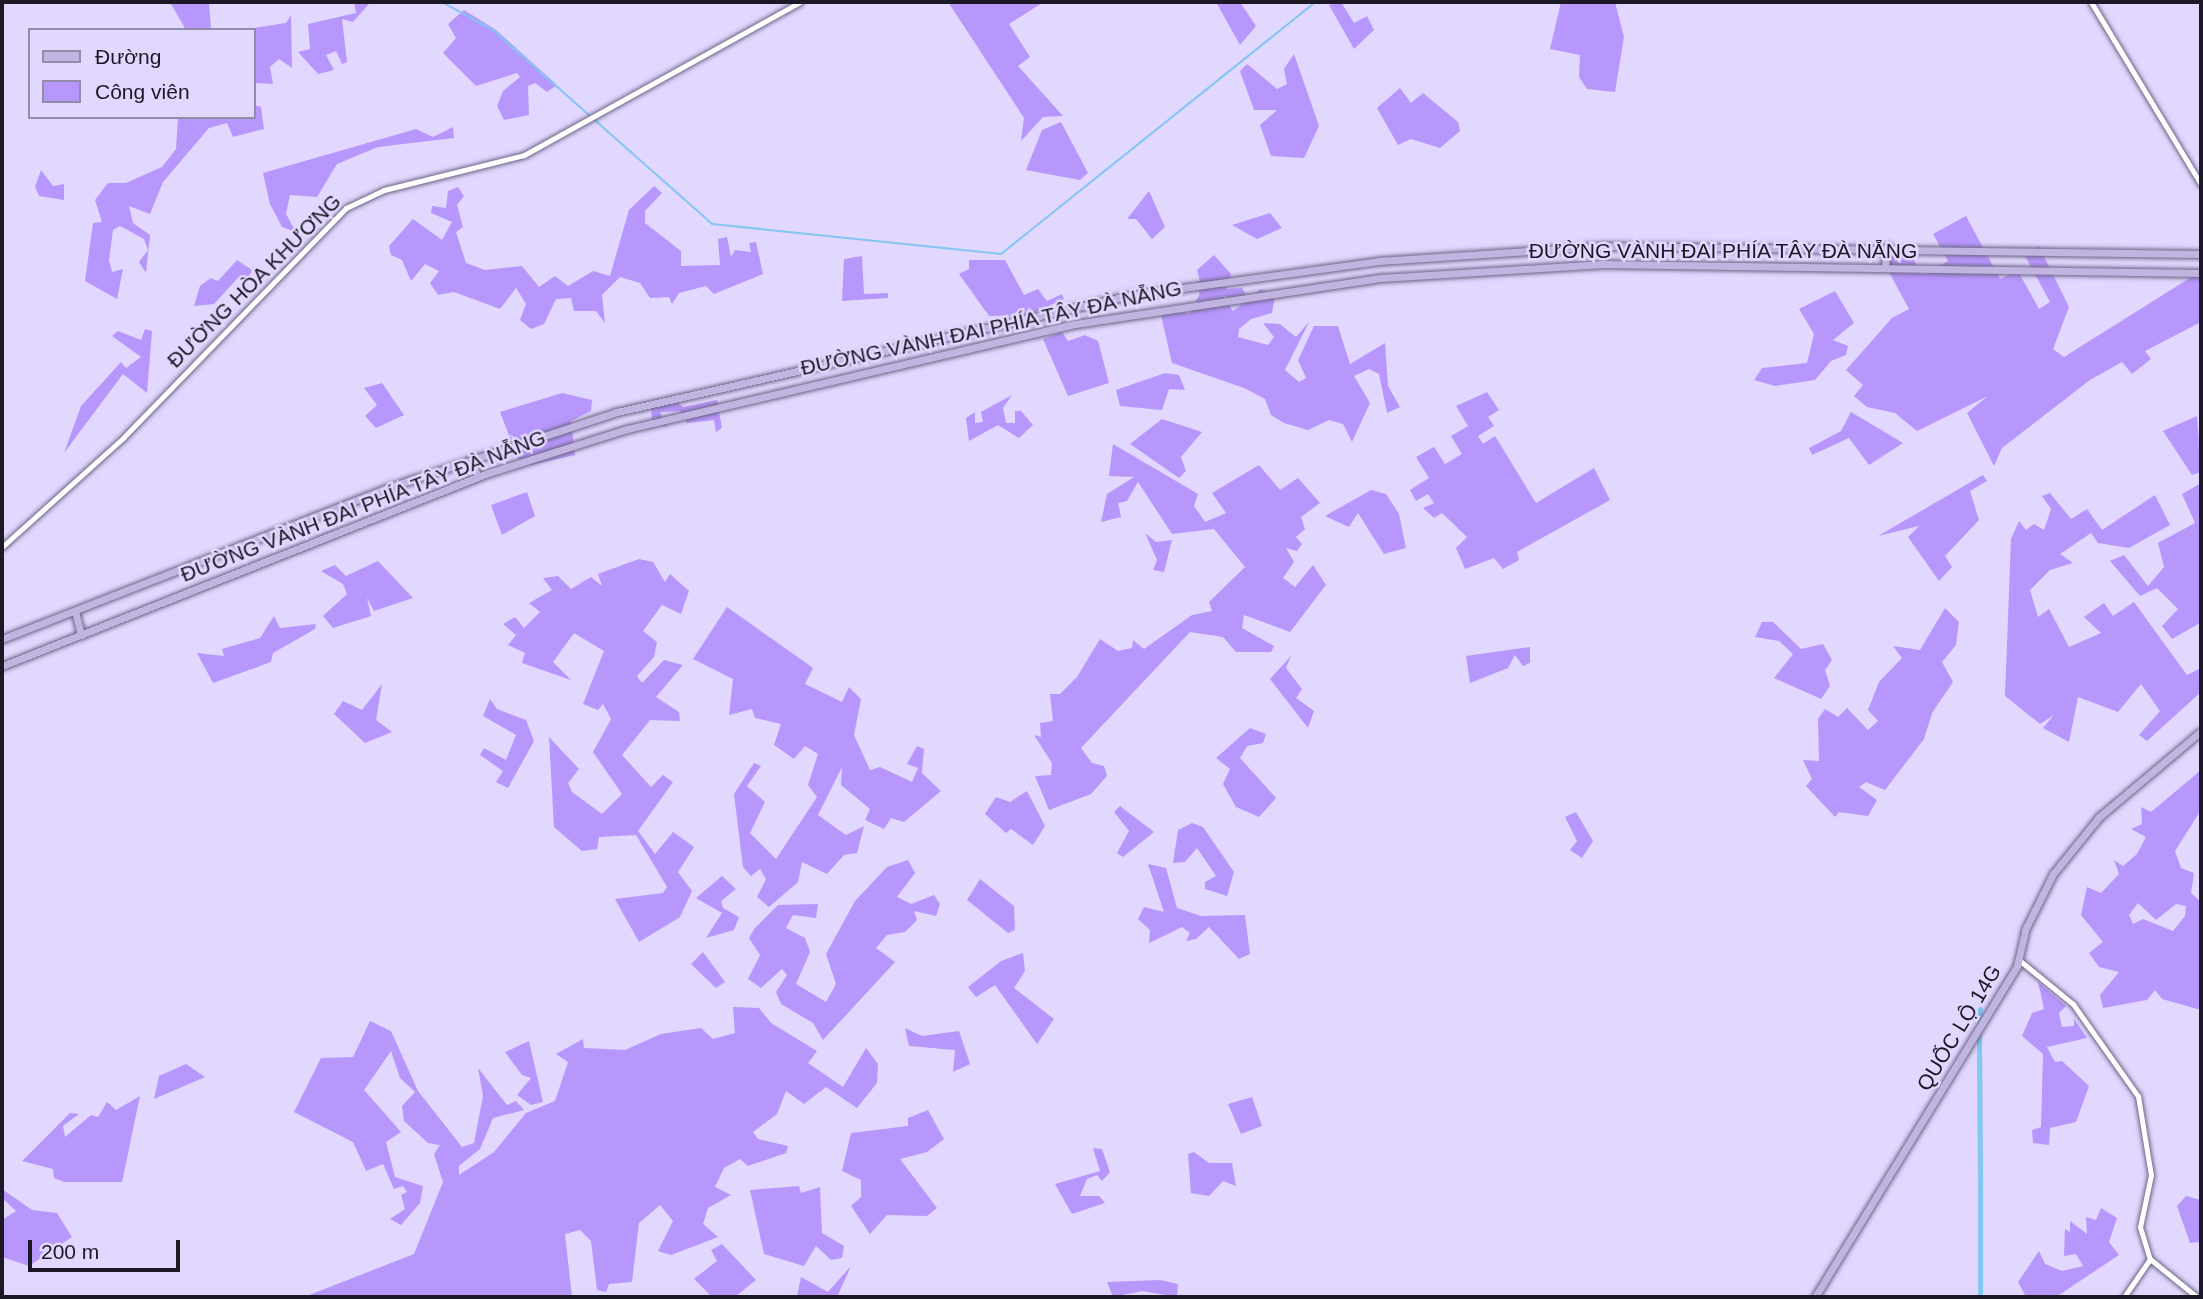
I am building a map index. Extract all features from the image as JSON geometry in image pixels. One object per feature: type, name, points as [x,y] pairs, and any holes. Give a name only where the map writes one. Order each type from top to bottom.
[{"type":"main road","name":"ĐƯỜNG VÀNH ĐAI PHÍA TÂY ĐÀ NẴNG","points":[[2,639],[472,458],[742,381],[1098,302],[1379,261],[1604,246],[1886,246],[2201,254]]},
{"type":"main road","points":[[1885,266],[1886,246]]},
{"type":"main road","name":"ĐƯỜNG VÀNH ĐAI PHÍA TÂY ĐÀ NẴNG","points":[[2,666],[477,477],[627,429],[1102,319],[1381,278],[1601,264],[1885,266],[2201,273]]},
{"type":"main road","points":[[1098,302],[1102,319]]},
{"type":"main road","points":[[472,458],[477,477]]},
{"type":"main road","points":[[75,611],[81,635]]},
{"type":"main road","name":"QUỐC LỘ 14G","points":[[1815,1297],[2019,960],[2037,901],[2081,837],[2201,731]]},
{"type":"street","name":"ĐƯỜNG HÒA KHƯƠNG","points":[[2,547],[123,438],[346,208],[384,190],[524,155],[800,2]]},
{"type":"street","points":[[2091,2],[2201,184]]},
{"type":"street","points":[[2019,960],[2073,1004],[2138,1096],[2151,1175],[2140,1227],[2150,1259],[2197,1297]]},
{"type":"street","points":[[2124,1297],[2150,1259]]},
{"type":"green space","points":[[209,2],[211,28],[185,28],[171,4]]},
{"type":"green space","points":[[354,2],[369,4],[353,22],[342,19],[347,62],[342,64],[336,51],[326,55],[334,70],[318,74],[298,52],[310,49],[308,24],[356,13]]},
{"type":"green space","points":[[948,2],[1044,2],[1009,24],[1030,57],[1018,66],[1063,116],[1043,117],[1021,141],[1024,118]]},
{"type":"green space","points":[[1216,2],[1240,2],[1256,26],[1240,45]]},
{"type":"green space","points":[[1341,2],[1354,23],[1367,16],[1374,30],[1354,49],[1329,5]]},
{"type":"green space","points":[[1561,2],[1615,2],[1624,37],[1615,92],[1587,89],[1579,77],[1580,55],[1550,49]]},
{"type":"green space","points":[[464,10],[496,30],[557,85],[547,92],[535,83],[528,86],[529,115],[504,120],[497,106],[503,91],[520,77],[517,73],[476,86],[443,53],[456,38],[448,24]]},
{"type":"green space","points":[[291,15],[292,68],[279,59],[270,67],[273,84],[256,83],[255,28],[286,23]]},
{"type":"green space","points":[[1294,54],[1319,126],[1304,158],[1271,156],[1260,125],[1277,110],[1254,110],[1240,71],[1247,64],[1277,89],[1287,84],[1284,69]]},
{"type":"green space","points":[[1400,88],[1411,103],[1423,93],[1458,122],[1460,131],[1440,148],[1411,139],[1398,145],[1377,108]]},
{"type":"green space","points":[[256,106],[261,107],[264,129],[233,137],[227,123],[209,128],[163,182],[150,214],[129,206],[133,223],[150,235],[146,273],[139,262],[148,250],[144,239],[120,226],[113,230],[109,260],[112,272],[123,269],[117,299],[85,281],[93,223],[102,222],[95,200],[108,183],[126,183],[162,167],[176,149],[178,119],[256,119]]},
{"type":"green space","points":[[1061,122],[1088,173],[1080,180],[1026,170],[1042,130]]},
{"type":"green space","points":[[453,127],[454,138],[378,147],[337,164],[317,197],[290,195],[286,214],[296,232],[282,227],[270,204],[263,173],[416,129],[433,137]]},
{"type":"green space","points":[[41,170],[53,186],[64,184],[64,200],[39,196],[35,187]]},
{"type":"green space","points":[[654,186],[662,193],[645,211],[645,223],[681,251],[681,266],[720,265],[718,239],[727,237],[731,257],[735,250],[751,252],[749,243],[756,242],[763,274],[714,294],[706,286],[679,293],[672,304],[669,297],[650,298],[640,283],[620,277],[602,295],[605,323],[596,311],[574,311],[571,298],[556,299],[544,324],[531,329],[520,320],[526,304],[516,288],[500,309],[454,292],[438,295],[430,283],[439,271],[425,264],[411,281],[402,260],[391,255],[389,246],[413,219],[442,240],[452,222],[431,213],[432,206],[446,208],[448,191],[458,187],[464,196],[457,205],[463,227],[456,232],[466,263],[485,270],[522,266],[539,287],[555,276],[568,286],[593,271],[610,276],[629,210]]},
{"type":"green space","points":[[1149,191],[1165,227],[1152,239],[1136,219],[1127,219]]},
{"type":"green space","points":[[1270,213],[1282,228],[1257,239],[1232,225]]},
{"type":"green space","points":[[1966,216],[2000,279],[2018,271],[2039,309],[2050,302],[2024,254],[2039,246],[2069,307],[2053,349],[2064,357],[2201,271],[2201,322],[2145,351],[2151,359],[2132,374],[2122,362],[2090,380],[2002,448],[1994,466],[1967,413],[1988,396],[1917,431],[1895,413],[1867,407],[1854,396],[1863,385],[1846,370],[1892,318],[1909,309],[1883,261],[1907,248],[1922,275],[1948,261],[1933,234]]},
{"type":"green space","points":[[1214,255],[1231,274],[1226,289],[1242,288],[1246,295],[1240,301],[1223,296],[1233,311],[1261,289],[1275,295],[1272,313],[1251,319],[1239,329],[1238,337],[1268,345],[1274,337],[1263,323],[1280,324],[1296,337],[1309,322],[1285,370],[1299,382],[1306,378],[1298,360],[1314,326],[1338,326],[1350,364],[1385,343],[1388,386],[1400,407],[1387,413],[1379,374],[1369,369],[1354,376],[1370,403],[1352,442],[1343,424],[1329,420],[1308,430],[1284,423],[1271,415],[1265,399],[1244,388],[1172,363],[1160,311],[1190,313],[1200,293],[1193,284],[1200,281],[1197,270]]},
{"type":"green space","points":[[862,256],[864,294],[888,293],[888,298],[842,301],[844,259]]},
{"type":"green space","points":[[237,260],[252,270],[246,283],[237,279],[214,304],[194,306],[200,286],[211,278],[218,281]]},
{"type":"green space","points":[[969,260],[1005,260],[1024,295],[1038,289],[1047,301],[1062,294],[1064,299],[1029,315],[989,316],[959,274],[969,269]]},
{"type":"green space","points":[[1835,291],[1854,323],[1833,340],[1848,346],[1846,355],[1831,361],[1815,380],[1775,386],[1754,380],[1762,368],[1807,363],[1814,334],[1799,309]]},
{"type":"green space","points":[[145,329],[152,331],[147,393],[123,374],[64,453],[81,406],[121,362],[126,368],[141,357],[112,336],[118,331],[141,340]]},
{"type":"green space","points":[[1062,332],[1068,341],[1085,335],[1098,341],[1109,383],[1068,396],[1043,339]]},
{"type":"green space","points":[[1165,373],[1179,375],[1185,390],[1169,389],[1162,410],[1120,406],[1116,390]]},
{"type":"green space","points":[[382,383],[404,415],[376,428],[365,416],[377,405],[364,388]]},
{"type":"green space","points":[[1487,392],[1499,410],[1488,417],[1494,426],[1478,436],[1483,444],[1495,436],[1536,503],[1594,468],[1610,500],[1517,552],[1519,560],[1503,569],[1494,558],[1465,569],[1456,548],[1467,537],[1442,513],[1434,518],[1423,508],[1434,503],[1428,494],[1416,501],[1410,490],[1429,478],[1416,457],[1434,447],[1445,464],[1462,454],[1451,436],[1468,426],[1456,406]]},
{"type":"green space","points":[[562,393],[592,400],[591,411],[571,421],[575,455],[531,465],[518,459],[500,412]]},
{"type":"green space","points":[[1012,395],[1003,408],[1006,423],[1015,423],[1015,411],[1021,411],[1033,425],[1019,438],[998,425],[969,441],[966,418],[975,412],[975,423],[983,422],[981,412]]},
{"type":"green space","points":[[672,397],[683,407],[717,400],[722,428],[716,432],[714,420],[687,423],[680,411],[660,412],[667,427],[652,422],[651,403]]},
{"type":"green space","points":[[1851,412],[1903,443],[1869,465],[1849,438],[1812,455],[1809,448],[1841,431]]},
{"type":"green space","points":[[2197,416],[2201,472],[2192,475],[2163,431]]},
{"type":"green space","points":[[1162,419],[1202,432],[1181,457],[1186,471],[1179,478],[1130,444]]},
{"type":"green space","points":[[1113,444],[1198,494],[1194,506],[1205,522],[1226,513],[1212,493],[1259,465],[1280,490],[1298,478],[1320,503],[1301,517],[1305,529],[1296,537],[1302,544],[1297,551],[1286,548],[1294,562],[1283,578],[1295,587],[1313,565],[1326,585],[1290,632],[1244,615],[1242,628],[1274,646],[1271,652],[1236,652],[1223,637],[1190,632],[1081,748],[1092,763],[1104,766],[1107,776],[1091,794],[1049,810],[1035,776],[1051,775],[1052,763],[1034,735],[1041,737],[1040,723],[1053,721],[1050,694],[1060,694],[1077,677],[1100,639],[1118,651],[1132,648],[1133,640],[1144,649],[1192,615],[1212,611],[1209,602],[1245,567],[1214,529],[1172,534],[1138,482],[1127,501],[1118,503],[1121,517],[1101,522],[1107,494],[1134,477],[1109,476]]},
{"type":"green space","points":[[1983,475],[1987,481],[1970,491],[1979,520],[1945,556],[1952,567],[1939,581],[1908,537],[1919,526],[1878,536]]},
{"type":"green space","points":[[2201,483],[2200,623],[2172,639],[2162,626],[2178,609],[2157,588],[2140,596],[2110,561],[2124,555],[2148,586],[2164,567],[2158,543],[2195,523],[2182,494]]},
{"type":"green space","points":[[1371,490],[1386,494],[1399,514],[1406,548],[1384,554],[1358,513],[1349,527],[1325,516]]},
{"type":"green space","points":[[527,492],[535,516],[502,535],[491,505]]},
{"type":"green space","points":[[2050,493],[2071,519],[2087,509],[2102,530],[2155,495],[2170,525],[2129,548],[2098,543],[2091,533],[2060,554],[2073,563],[2050,570],[2030,590],[2038,617],[2049,609],[2069,647],[2101,633],[2084,617],[2104,603],[2113,616],[2134,602],[2187,675],[2201,668],[2201,692],[2147,741],[2139,735],[2160,711],[2141,684],[2118,712],[2078,697],[2069,742],[2043,728],[2054,715],[2040,724],[2005,696],[2011,539],[2019,521],[2026,530],[2034,524],[2044,530],[2051,509],[2042,496]]},
{"type":"green space","points":[[1145,533],[1156,542],[1172,540],[1164,572],[1153,570],[1157,560]]},
{"type":"green space","points":[[639,559],[653,562],[665,582],[670,574],[689,591],[681,614],[662,605],[643,631],[657,642],[654,657],[637,676],[642,683],[664,660],[683,665],[656,697],[679,712],[680,721],[650,720],[622,755],[651,787],[663,775],[673,782],[638,831],[655,854],[673,832],[694,847],[678,872],[692,891],[680,917],[639,942],[615,899],[663,893],[667,887],[636,835],[599,837],[597,849],[582,851],[554,827],[549,737],[579,769],[568,783],[572,792],[602,814],[622,794],[593,752],[611,719],[603,704],[598,710],[583,704],[604,651],[574,633],[553,662],[571,680],[522,663],[525,653],[508,645],[516,635],[503,624],[515,617],[524,628],[540,612],[529,603],[552,590],[543,578],[558,576],[571,589],[591,577],[602,586],[598,574]]},
{"type":"green space","points":[[378,561],[413,598],[374,611],[367,598],[371,616],[333,628],[323,616],[347,594],[343,584],[321,571],[335,565],[346,576]]},
{"type":"green space","points":[[727,607],[813,668],[805,684],[842,702],[849,687],[861,699],[854,735],[870,770],[880,767],[912,782],[918,768],[907,764],[917,746],[924,749],[922,773],[941,791],[904,822],[891,818],[884,829],[865,820],[870,809],[841,785],[842,767],[818,815],[846,835],[864,826],[857,853],[844,855],[827,874],[802,862],[798,882],[769,907],[757,897],[766,879],[760,869],[751,876],[743,867],[734,794],[754,763],[761,766],[747,786],[765,802],[750,833],[776,859],[817,797],[808,785],[818,754],[805,746],[794,759],[774,745],[781,724],[755,718],[752,709],[729,715],[733,679],[693,659]]},
{"type":"green space","points":[[1945,608],[1959,622],[1956,645],[1942,662],[1953,682],[1932,713],[1924,739],[1885,790],[1866,782],[1859,787],[1877,800],[1868,816],[1839,812],[1835,817],[1806,786],[1812,779],[1803,760],[1819,761],[1818,719],[1825,709],[1838,717],[1847,708],[1868,730],[1878,721],[1868,710],[1879,682],[1902,658],[1893,646],[1920,650]]},
{"type":"green space","points":[[274,616],[280,628],[316,624],[315,629],[273,653],[271,662],[213,683],[197,653],[224,656],[222,649],[260,638]]},
{"type":"green space","points":[[1762,622],[1773,622],[1801,649],[1823,644],[1832,660],[1825,670],[1830,686],[1821,699],[1774,678],[1793,654],[1779,641],[1755,637]]},
{"type":"green space","points":[[1530,647],[1530,663],[1523,666],[1515,655],[1508,668],[1470,683],[1466,656]]},
{"type":"green space","points":[[1291,656],[1286,668],[1302,689],[1296,698],[1314,711],[1308,728],[1270,679]]},
{"type":"green space","points":[[382,684],[376,720],[392,732],[365,743],[334,714],[343,701],[362,710]]},
{"type":"green space","points":[[490,699],[497,709],[526,720],[534,741],[508,788],[496,782],[503,771],[480,755],[484,748],[506,760],[516,735],[483,716]]},
{"type":"green space","points":[[1250,728],[1266,734],[1263,743],[1247,746],[1240,758],[1276,798],[1259,817],[1236,807],[1223,784],[1230,769],[1216,758]]},
{"type":"green space","points":[[2201,770],[2201,810],[2175,851],[2181,868],[2194,873],[2191,893],[2201,902],[2201,1010],[2162,999],[2155,990],[2147,1000],[2103,1008],[2100,995],[2119,972],[2099,967],[2089,953],[2103,942],[2081,915],[2087,887],[2101,893],[2119,874],[2114,860],[2123,866],[2137,854],[2146,837],[2131,829],[2142,824],[2141,807],[2151,812]],"holes":[[[2138,903],[2156,920],[2176,904],[2186,906],[2185,916],[2173,931],[2143,919],[2133,924],[2129,915]]]},
{"type":"green space","points":[[1027,791],[1045,826],[1033,845],[1011,829],[1006,833],[985,814],[996,797],[1010,802]]},
{"type":"green space","points":[[1120,806],[1154,832],[1123,857],[1117,853],[1129,831],[1114,812]]},
{"type":"green space","points":[[1576,812],[1593,841],[1582,858],[1570,850],[1577,841],[1565,817]]},
{"type":"green space","points":[[1192,823],[1203,827],[1234,872],[1227,896],[1205,889],[1205,882],[1216,876],[1197,848],[1185,862],[1173,863],[1178,830]]},
{"type":"green space","points":[[908,860],[915,873],[897,897],[911,904],[934,895],[940,904],[936,916],[914,911],[917,920],[905,932],[887,935],[876,948],[895,962],[823,1040],[813,1023],[781,1004],[776,992],[787,975],[782,969],[761,988],[748,979],[760,955],[749,938],[755,928],[778,905],[818,904],[816,918],[793,915],[786,928],[805,938],[810,952],[796,984],[826,1002],[836,984],[826,954],[855,901],[887,867]]},
{"type":"green space","points":[[1148,864],[1166,868],[1177,908],[1201,916],[1245,915],[1250,954],[1239,959],[1209,927],[1196,939],[1186,941],[1190,933],[1182,927],[1149,943],[1150,930],[1138,919],[1144,907],[1164,912]]},
{"type":"green space","points":[[722,876],[736,889],[721,901],[723,908],[739,917],[734,930],[706,938],[722,913],[696,898]]},
{"type":"green space","points":[[980,879],[1014,906],[1015,930],[1008,933],[967,900]]},
{"type":"green space","points":[[703,952],[725,982],[716,988],[691,964]]},
{"type":"green space","points":[[1023,953],[1025,971],[1014,988],[1054,1019],[1037,1044],[995,985],[976,997],[968,987],[1001,961]]},
{"type":"green space","points":[[2038,982],[2066,1006],[2059,1013],[2062,1027],[2074,1026],[2074,1019],[2087,1038],[2047,1047],[2055,1062],[2062,1061],[2089,1086],[2076,1122],[2050,1128],[2049,1145],[2033,1143],[2032,1130],[2041,1127],[2043,1054],[2022,1036],[2032,1013],[2044,1009]]},
{"type":"green space","points":[[733,1007],[759,1008],[771,1023],[817,1051],[808,1063],[843,1087],[866,1048],[878,1064],[877,1083],[857,1108],[826,1087],[804,1104],[786,1091],[777,1114],[753,1132],[758,1139],[788,1146],[786,1153],[748,1166],[740,1159],[724,1168],[715,1187],[731,1195],[708,1208],[703,1224],[718,1237],[671,1255],[658,1251],[673,1221],[660,1205],[639,1223],[632,1282],[609,1284],[606,1292],[597,1290],[591,1241],[580,1230],[565,1234],[572,1297],[304,1297],[414,1254],[443,1182],[434,1154],[440,1145],[428,1143],[404,1121],[402,1106],[415,1092],[400,1078],[391,1051],[364,1090],[401,1132],[386,1142],[395,1177],[423,1186],[420,1203],[401,1225],[390,1219],[405,1209],[401,1195],[407,1192],[403,1186],[394,1189],[383,1164],[366,1171],[353,1142],[294,1112],[321,1058],[353,1057],[370,1021],[391,1031],[418,1091],[462,1147],[474,1143],[483,1096],[478,1068],[507,1105],[516,1101],[524,1110],[493,1118],[480,1149],[459,1166],[459,1175],[494,1152],[526,1113],[555,1101],[568,1062],[556,1054],[583,1039],[584,1048],[625,1050],[661,1034],[701,1028],[713,1039],[735,1033]]},
{"type":"green space","points":[[905,1028],[922,1036],[959,1031],[970,1064],[953,1072],[955,1050],[909,1046]]},
{"type":"green space","points":[[529,1041],[543,1102],[531,1105],[517,1095],[531,1078],[522,1075],[505,1052]]},
{"type":"green space","points":[[186,1064],[205,1077],[154,1099],[159,1076]]},
{"type":"green space","points":[[140,1096],[122,1182],[64,1182],[54,1178],[53,1169],[22,1161],[70,1113],[79,1114],[63,1126],[65,1137],[91,1115],[98,1117],[107,1102],[116,1110]]},
{"type":"green space","points":[[1252,1097],[1262,1126],[1241,1134],[1228,1104]]},
{"type":"green space","points":[[928,1110],[944,1139],[927,1152],[900,1159],[937,1208],[927,1216],[887,1215],[870,1234],[851,1206],[861,1197],[861,1180],[842,1171],[851,1133],[908,1126],[908,1118]]},
{"type":"green space","points":[[1093,1148],[1102,1149],[1110,1172],[1102,1181],[1097,1175],[1087,1179],[1080,1196],[1099,1196],[1105,1203],[1072,1214],[1055,1184],[1100,1171]]},
{"type":"green space","points":[[1194,1152],[1209,1163],[1232,1163],[1236,1186],[1223,1181],[1209,1196],[1191,1193],[1188,1154]]},
{"type":"green space","points":[[799,1186],[801,1193],[820,1187],[822,1233],[844,1246],[842,1258],[831,1260],[816,1246],[804,1266],[764,1254],[750,1190]]},
{"type":"green space","points":[[2,1189],[32,1210],[57,1213],[72,1237],[29,1266],[2,1257],[2,1220],[16,1211],[2,1198]]},
{"type":"green space","points":[[2186,1196],[2201,1200],[2201,1242],[2190,1243],[2177,1206]]},
{"type":"green space","points":[[2101,1208],[2117,1218],[2109,1242],[2119,1255],[2059,1295],[2026,1297],[2018,1282],[2039,1251],[2045,1264],[2062,1271],[2083,1266],[2076,1254],[2064,1256],[2065,1229],[2070,1232],[2070,1221],[2087,1234],[2086,1217],[2096,1220]]},
{"type":"green space","points":[[722,1244],[756,1280],[735,1297],[712,1297],[694,1279],[717,1261],[711,1250]]},
{"type":"green space","points":[[851,1266],[837,1297],[786,1297],[797,1296],[801,1277],[828,1292]]},
{"type":"green space","points":[[1160,1280],[1178,1284],[1177,1297],[1142,1291],[1113,1297],[1107,1282]]},
{"type":"waterway","points":[[442,2],[494,31],[712,224],[1001,254],[1315,2]]},
{"type":"waterway","points":[[1979,1021],[1980,1009]]},
{"type":"waterway","points":[[1979,1036],[1980,1195]]},
{"type":"waterway","points":[[1980,1197],[1980,1297]]}]
